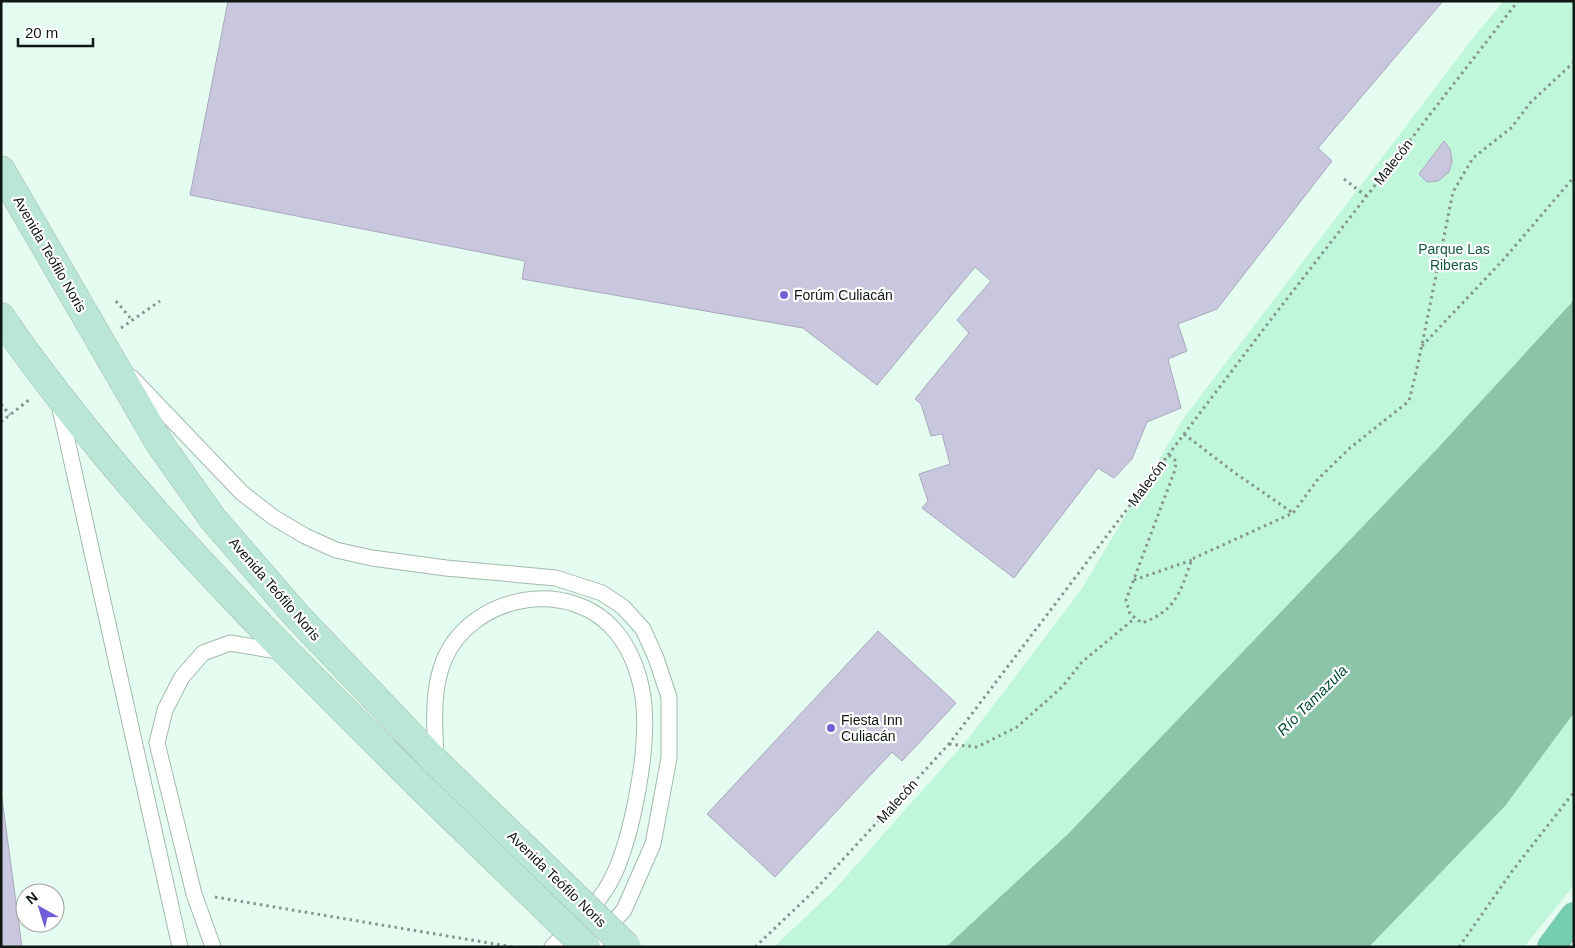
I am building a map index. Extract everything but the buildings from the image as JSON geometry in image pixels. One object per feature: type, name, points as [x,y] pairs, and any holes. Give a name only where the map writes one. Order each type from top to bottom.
[{"type":"main road","name":"Avenida Teófilo Noris","points":[[1,170],[160,444],[213,519],[304,623],[436,762],[627,947]]},
{"type":"main road","name":"Avenida Teófilo Noris","points":[[1,317],[56,395],[184,546],[287,653],[417,783],[586,947]]},
{"type":"main road","points":[[1551,947],[1574,916]]},
{"type":"lane","points":[[105,350],[136,381],[217,470],[242,493],[273,517],[305,536],[336,550],[372,558],[446,568],[556,578],[602,593],[623,607],[643,629],[656,658],[669,697],[669,758],[654,844],[624,910],[591,947]]},
{"type":"lane","points":[[56,395],[180,947]]},
{"type":"lane","points":[[436,762],[437,683],[445,659],[457,640],[475,622],[494,609],[512,602],[538,598],[559,600],[584,606],[616,631],[631,652],[644,705],[645,743],[628,840],[604,892],[552,947]]},
{"type":"lane","points":[[213,947],[194,894],[157,743],[165,710],[182,677],[203,653],[230,643],[287,653]]},
{"type":"lane","points":[[644,705],[657,704],[669,697]]},
{"type":"path","name":"Malecón","points":[[755,947],[814,891],[949,744],[1366,196],[1518,1]]},
{"type":"path","points":[[1133,580],[1192,560],[1293,513],[1318,479],[1337,460],[1408,401],[1422,347],[1453,192],[1473,158],[1511,128],[1531,102],[1574,62]]},
{"type":"path","points":[[1422,347],[1504,259],[1574,177]]},
{"type":"path","points":[[1344,179],[1366,196]]},
{"type":"path","points":[[116,301],[132,320]]},
{"type":"path","points":[[105,350],[132,320],[160,302]]},
{"type":"path","points":[[1,404],[10,415],[1,422]]},
{"type":"path","points":[[1184,434],[1235,473],[1293,513]]},
{"type":"path","points":[[1169,455],[1176,461],[1174,470],[1126,600],[1130,614],[1142,623],[1160,616],[1179,596],[1192,560]]},
{"type":"path","points":[[949,744],[977,747],[1017,726],[1062,687],[1082,662],[1136,618]]},
{"type":"path","points":[[1459,947],[1513,870],[1574,792]]},
{"type":"path","points":[[194,894],[513,947]]},
{"type":"green space","name":"Parque Las Riberas","points":[[1504,1],[1574,1],[1574,300],[1436,450],[1069,833],[946,947],[774,947],[835,889],[967,740],[1081,590],[1183,419],[1476,34]]},
{"type":"green space","points":[[1574,713],[1574,885],[1524,947],[1369,947],[1505,806]]},
{"type":"water","name":"Río Tamazula","points":[[1574,300],[1574,713],[1505,806],[1369,947],[946,947],[1069,833],[1436,450]]},
{"type":"place","name":"Forúm Culiacán","points":[[784,295]]},
{"type":"place","name":"Fiesta Inn Culiacán","points":[[831,728]]}]
